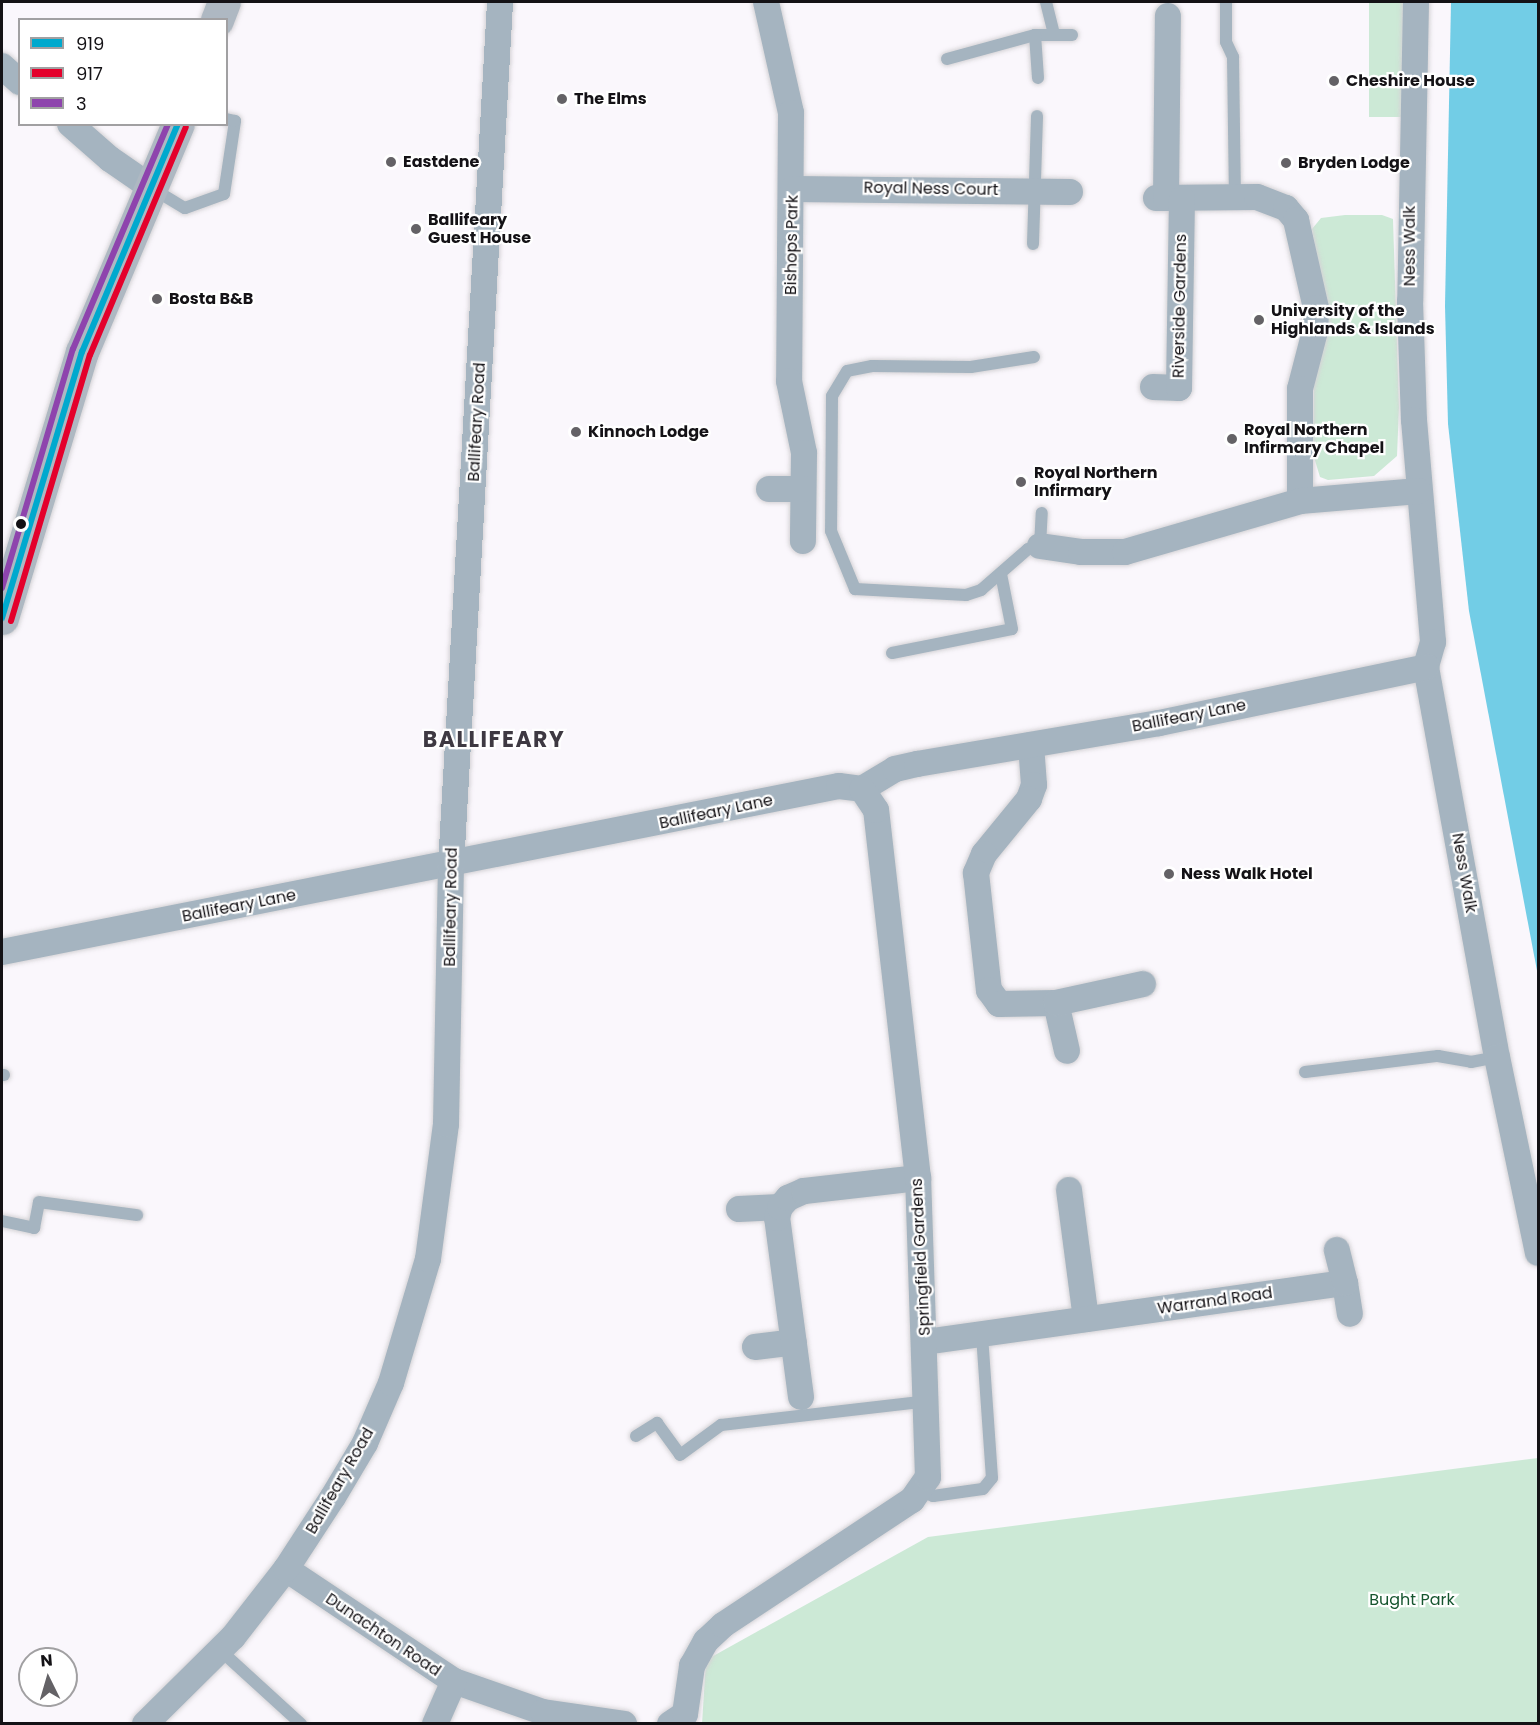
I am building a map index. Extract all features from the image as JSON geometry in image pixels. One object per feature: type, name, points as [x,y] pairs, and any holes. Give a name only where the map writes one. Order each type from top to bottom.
[{"type":"highway","points":[[218,18],[224,2]]},
{"type":"highway","points":[[2,618],[82,352],[112,275],[177,126]]},
{"type":"street","name":"Ballifeary Road","points":[[145,1724],[220,1650],[286,1569],[365,1443],[391,1383],[428,1259],[446,1124],[451,866],[500,2]]},
{"type":"street","name":"Bishops Park","points":[[766,2],[790,113],[793,189],[789,381],[804,453],[803,541]]},
{"type":"street","name":"Ness Walk","points":[[1416,2],[1410,301],[1419,491],[1433,642],[1426,667],[1497,1057],[1539,1253]]},
{"type":"street","name":"Riverside Gardens","points":[[1153,387],[1179,388],[1168,198],[1168,16]]},
{"type":"street","points":[[2,66],[18,80]]},
{"type":"street","points":[[73,126],[152,188]]},
{"type":"street","name":"Royal Ness Court","points":[[793,189],[1070,192]]},
{"type":"street","points":[[1168,198],[1235,196],[1271,200],[1286,208],[1300,233],[1316,308],[1315,331],[1300,389],[1300,501]]},
{"type":"street","points":[[769,489],[803,489]]},
{"type":"street","points":[[1040,546],[1081,552],[1125,552],[1300,501],[1419,491]]},
{"type":"street","name":"Ballifeary Lane","points":[[2,952],[451,866],[839,786],[862,789],[895,769],[916,764],[1159,723],[1426,667]]},
{"type":"street","points":[[1031,745],[1034,785],[1029,799],[984,854],[976,873],[989,990],[999,1004],[1056,1003],[1143,984]]},
{"type":"street","name":"Springfield Gardens","points":[[862,789],[876,810],[918,1178],[928,1477],[921,1491]]},
{"type":"street","points":[[1056,1003],[1067,1051]]},
{"type":"street","points":[[801,1397],[777,1218],[780,1207],[788,1198],[804,1191],[918,1178]]},
{"type":"street","points":[[1069,1190],[1086,1319]]},
{"type":"street","points":[[740,1209],[780,1207]]},
{"type":"street","points":[[1337,1250],[1350,1314]]},
{"type":"street","name":"Warrand Road","points":[[925,1342],[1344,1283]]},
{"type":"street","points":[[755,1347],[794,1342]]},
{"type":"street","points":[[670,1724],[685,1714],[697,1654],[723,1625],[921,1491]]},
{"type":"street","name":"Dunachton Road","points":[[286,1569],[454,1681],[543,1712],[624,1724]]},
{"type":"street","points":[[435,1724],[454,1681]]},
{"type":"lane","points":[[1046,2],[1054,35]]},
{"type":"lane","points":[[1226,2],[1226,42],[1233,57],[1235,196]]},
{"type":"lane","points":[[947,59],[1035,35],[1072,35]]},
{"type":"lane","points":[[1035,35],[1038,78]]},
{"type":"lane","points":[[1033,244],[1037,116]]},
{"type":"lane","points":[[152,188],[185,208],[224,194],[235,121],[228,119]]},
{"type":"lane","points":[[1034,357],[971,367],[857,366],[841,376],[832,396],[831,531],[855,589],[966,595],[981,590],[1028,549],[1040,546],[1041,513]]},
{"type":"lane","points":[[892,653],[1012,629],[1001,574]]},
{"type":"lane","points":[[1305,1072],[1438,1056],[1471,1062],[1497,1057]]},
{"type":"lane","points":[[2,1221],[34,1228],[39,1202],[137,1215]]},
{"type":"lane","points":[[921,1491],[933,1496],[983,1489],[992,1478],[982,1334]]},
{"type":"lane","points":[[636,1436],[657,1422],[680,1455],[721,1425],[927,1401]]},
{"type":"lane","points":[[220,1650],[301,1724]]},
{"type":"green space","points":[[1369,2],[1403,2],[1403,117],[1369,117]]},
{"type":"green space","points":[[1345,215],[1382,215],[1393,219],[1399,407],[1397,456],[1374,476],[1328,480],[1320,477],[1313,454],[1314,385],[1326,307],[1312,229],[1321,218]]},
{"type":"green space","name":"Bught Park","points":[[1538,1458],[1538,1723],[702,1724],[706,1660],[928,1537]]},
{"type":"water","points":[[1451,2],[1538,2],[1538,976],[1469,611],[1448,424],[1445,306]]},
{"type":"transit line","name":"3","points":[[2,588],[73,349],[167,126]]},
{"type":"transit line","name":"919","points":[[2,618],[82,352],[177,126]]},
{"type":"transit line","name":"917","points":[[11,621],[90,355],[186,127]]},
{"type":"place","name":"Cheshire House","points":[[1334,81]]},
{"type":"place","name":"The Elms","points":[[562,99]]},
{"type":"place","name":"Eastdene","points":[[391,162]]},
{"type":"place","name":"Bryden Lodge","points":[[1286,163]]},
{"type":"place","name":"Ballifeary Guest House","points":[[416,229]]},
{"type":"place","name":"Bosta B&B","points":[[157,299]]},
{"type":"place","name":"University of the Highlands & Islands","points":[[1259,320]]},
{"type":"place","name":"Kinnoch Lodge","points":[[576,432]]},
{"type":"place","name":"Royal Northern Infirmary Chapel","points":[[1232,439]]},
{"type":"place","name":"Royal Northern Infirmary","points":[[1021,482]]},
{"type":"place","name":"Ness Walk Hotel","points":[[1169,874]]},
{"type":"district","name":"BALLIFEARY","points":[[494,740]]}]
